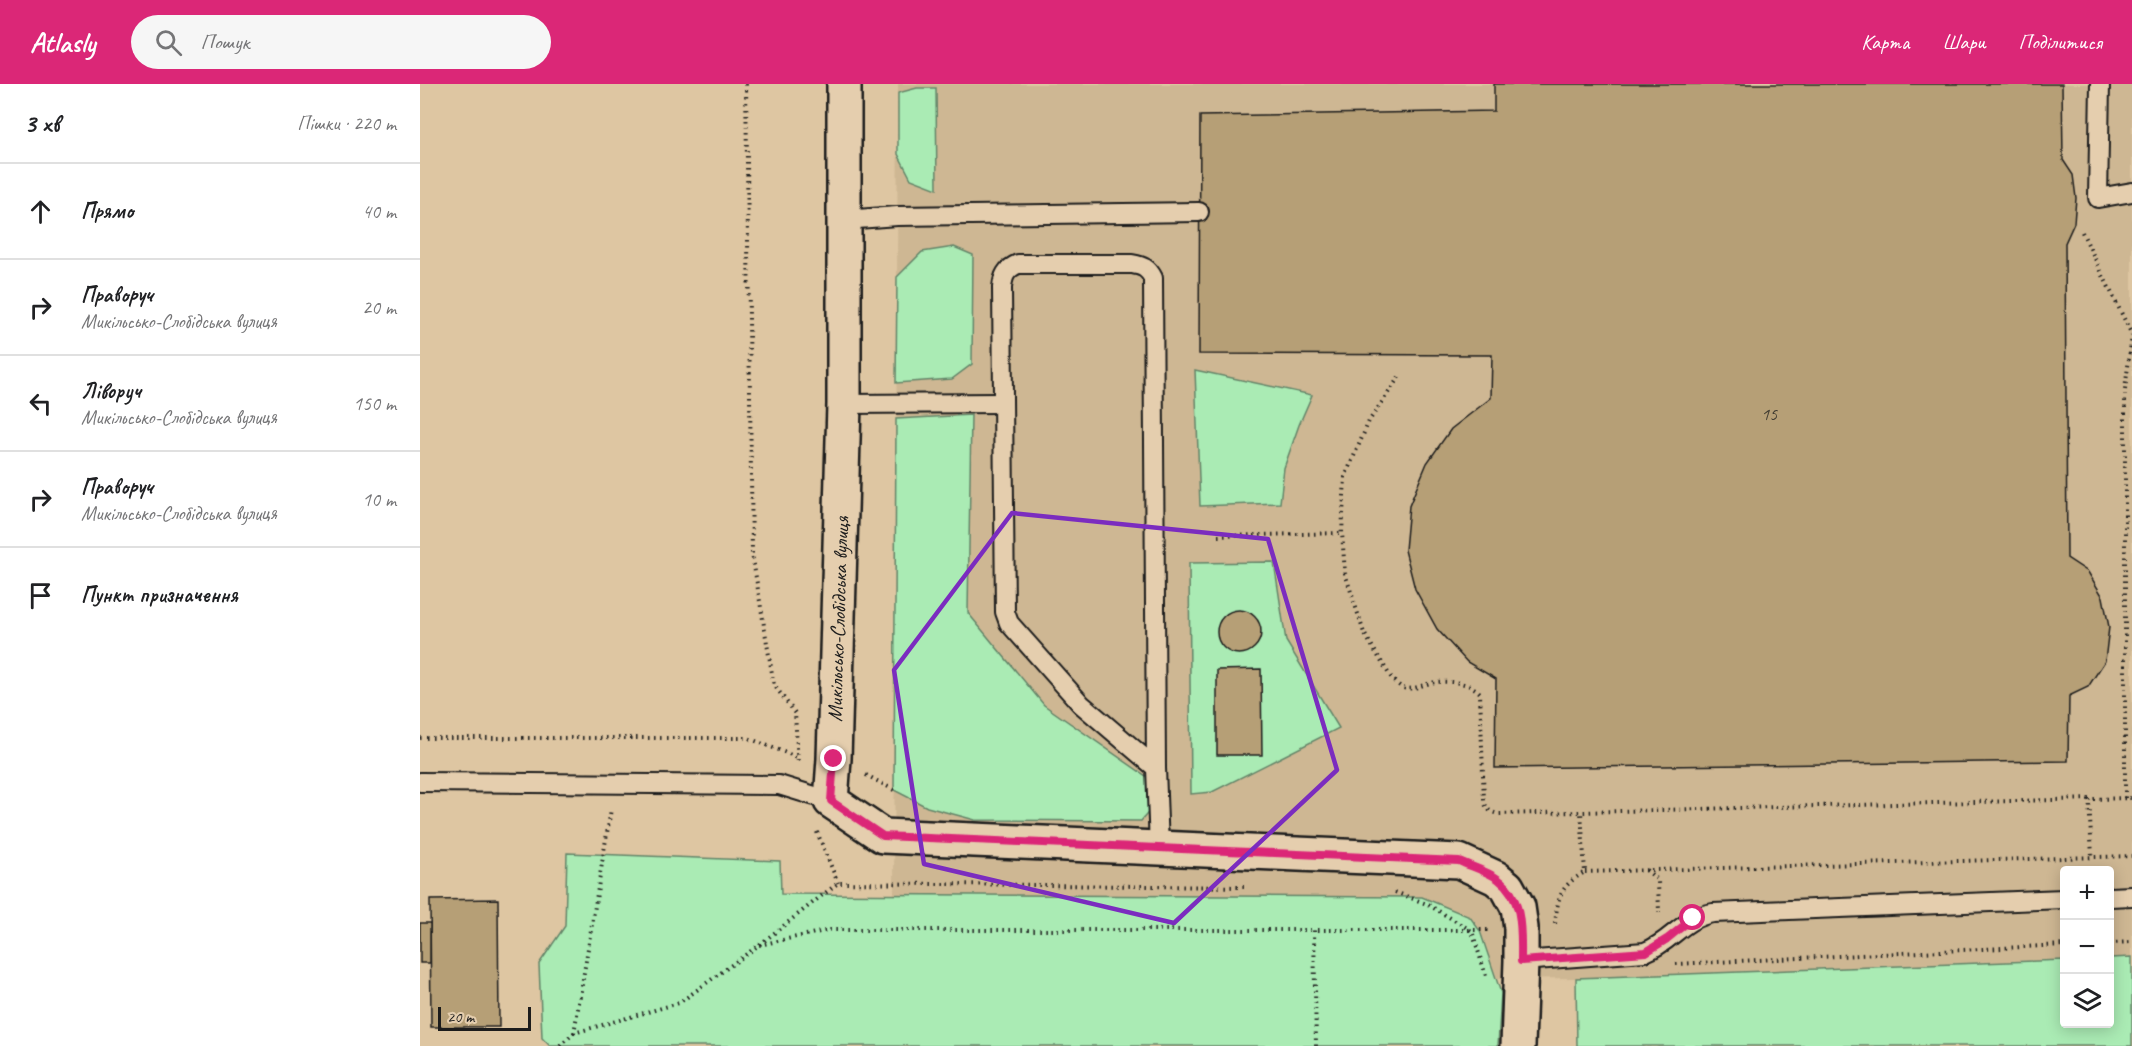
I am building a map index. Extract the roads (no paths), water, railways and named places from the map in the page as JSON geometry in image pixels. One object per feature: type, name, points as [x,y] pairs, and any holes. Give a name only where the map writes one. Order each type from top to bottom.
[{"type":"street","name":"Микільсько-Слобідська вулиця","points":[[816,797],[834,759],[844,404],[844,84]]},
{"type":"street","points":[[816,797],[883,836],[1459,861],[1496,878],[1507,887],[1518,907],[1521,928],[1518,1046]]},
{"type":"lane","points":[[2100,84],[2098,198],[2132,192]]},
{"type":"lane","points":[[844,220],[897,216],[1199,212]]},
{"type":"lane","points":[[1156,768],[1081,704],[1009,623],[1005,612],[1002,288],[1003,278],[1009,268],[1018,264],[1142,265],[1153,278],[1156,768],[1160,848]]},
{"type":"lane","points":[[844,404],[1003,404]]},
{"type":"lane","points":[[420,782],[779,785],[816,797]]},
{"type":"lane","points":[[2114,897],[2132,896]]},
{"type":"lane","points":[[1521,961],[1646,952],[1662,943],[1693,918],[1713,913],[2060,899]]}]
